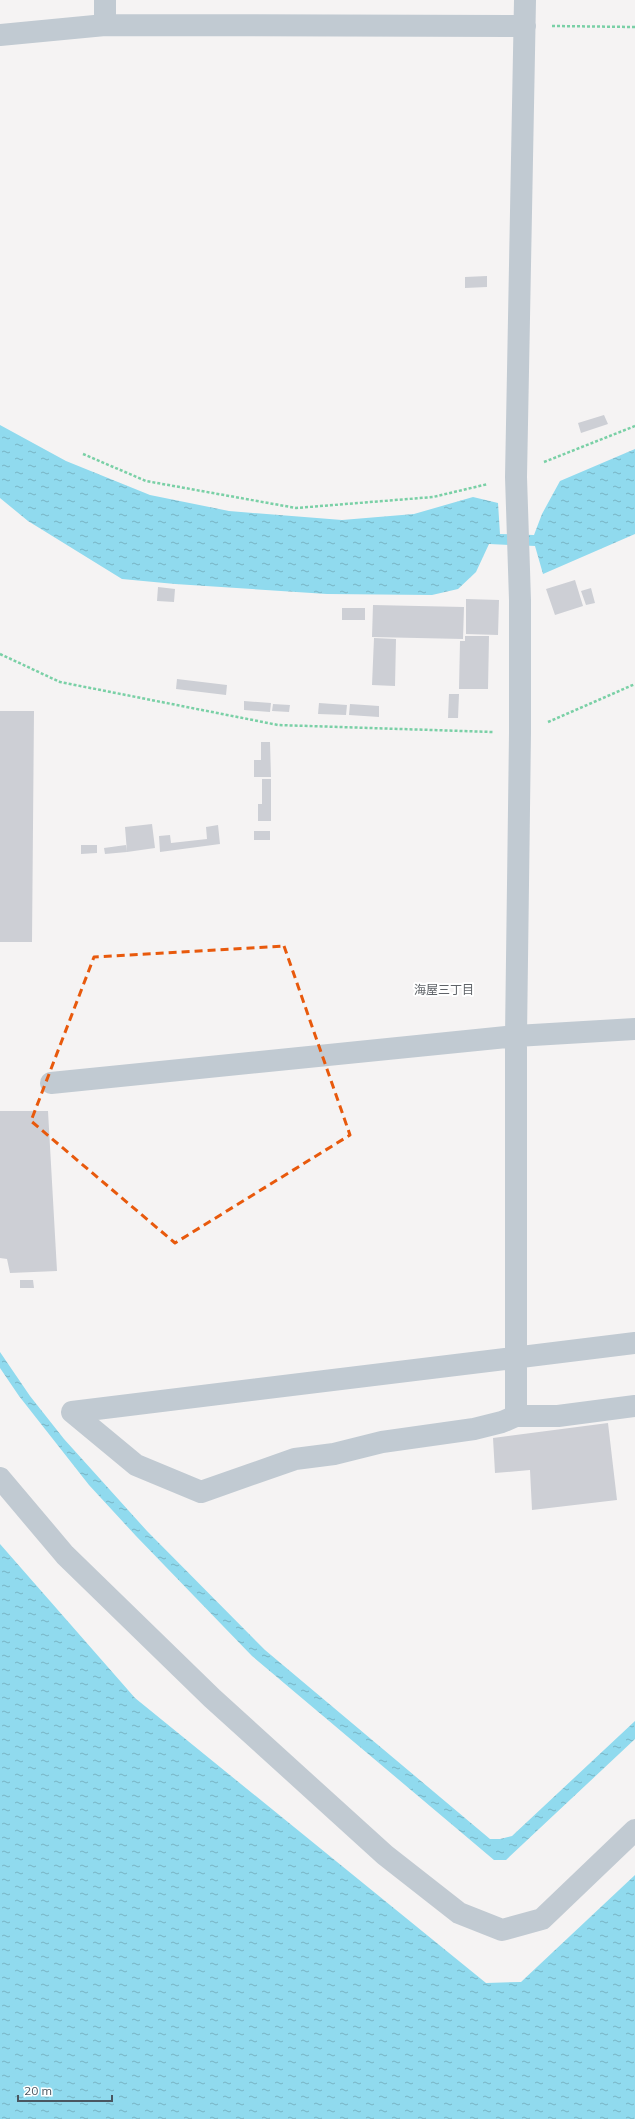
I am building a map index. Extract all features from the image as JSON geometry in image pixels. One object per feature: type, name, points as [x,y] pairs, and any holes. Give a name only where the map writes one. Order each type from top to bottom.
[{"type":"street","points":[[105,0],[105,25]]},
{"type":"street","points":[[516,1416],[516,1036],[520,732],[520,600],[516,475],[526,0]]},
{"type":"street","points":[[0,35],[105,25],[525,26]]},
{"type":"street","points":[[51,1083],[516,1036],[635,1029]]},
{"type":"street","points":[[635,1342],[72,1412],[136,1466],[200,1492],[295,1459],[334,1454],[382,1442],[474,1429],[502,1422],[516,1416],[558,1416],[635,1406]]},
{"type":"street","points":[[0,1478],[65,1555],[212,1698],[385,1855],[458,1913],[502,1930],[542,1919],[635,1830]]},
{"type":"path","points":[[525,26],[635,27]]},
{"type":"path","points":[[83,454],[146,481],[296,508],[433,497],[516,475],[635,426]]},
{"type":"path","points":[[0,654],[60,682],[278,726],[520,732],[570,714],[635,684]]},
{"type":"highlighted area","points":[[284,946],[350,1135],[175,1243],[31,1121],[94,957]]},
{"type":"water","points":[[0,425],[66,461],[150,495],[229,511],[342,520],[414,514],[473,497],[498,503],[500,534],[534,535],[542,514],[560,481],[635,449],[635,534],[543,574],[535,546],[489,544],[476,572],[458,589],[432,595],[327,594],[122,579],[28,521],[0,498]]},
{"type":"water","points":[[0,1352],[30,1396],[64,1439],[147,1531],[265,1650],[490,1839],[500,1839],[512,1836],[635,1721],[635,1739],[506,1860],[494,1860],[252,1656],[89,1485],[19,1396],[0,1368]]},
{"type":"water","points":[[0,1544],[135,1698],[486,1983],[521,1982],[635,1875],[635,2119],[0,2119]]},
{"type":"building","points":[[487,276],[487,287],[465,288],[465,277]]},
{"type":"building","points":[[604,415],[608,424],[581,433],[578,423]]},
{"type":"building","points":[[575,580],[583,606],[555,615],[546,589]]},
{"type":"building","points":[[158,587],[175,589],[174,602],[157,601]]},
{"type":"building","points":[[591,588],[595,603],[586,605],[581,591]]},
{"type":"building","points":[[466,599],[499,600],[498,635],[466,634]]},
{"type":"building","points":[[373,605],[464,607],[463,639],[372,637]]},
{"type":"building","points":[[342,608],[365,608],[365,620],[342,620]]},
{"type":"building","points":[[465,636],[489,636],[488,689],[459,689],[460,641],[465,641]]},
{"type":"building","points":[[374,638],[396,639],[395,686],[372,685]]},
{"type":"building","points":[[177,679],[227,685],[226,695],[176,689]]},
{"type":"building","points":[[449,694],[459,694],[458,718],[448,718]]},
{"type":"building","points":[[244,701],[271,703],[270,712],[244,710]]},
{"type":"building","points":[[319,703],[347,705],[346,715],[318,714]]},
{"type":"building","points":[[273,704],[290,705],[289,712],[272,711]]},
{"type":"building","points":[[350,704],[379,706],[379,717],[349,715]]},
{"type":"building","points":[[0,711],[34,711],[32,942],[0,942]]},
{"type":"building","points":[[261,742],[270,742],[271,777],[254,777],[254,760],[261,760]]},
{"type":"building","points":[[262,779],[271,779],[271,821],[258,821],[258,804],[262,804]]},
{"type":"building","points":[[152,824],[155,848],[127,852],[125,827]]},
{"type":"building","points":[[218,825],[220,844],[160,852],[159,836],[170,835],[171,843],[207,839],[206,827]]},
{"type":"building","points":[[254,831],[270,831],[270,840],[254,840]]},
{"type":"building","points":[[81,845],[97,845],[97,853],[81,854]]},
{"type":"building","points":[[126,845],[127,852],[105,854],[104,848]]},
{"type":"building","points":[[0,1111],[48,1111],[57,1271],[10,1273],[7,1259],[0,1258]]},
{"type":"building","points":[[20,1280],[33,1280],[34,1288],[20,1288]]},
{"type":"building","points":[[608,1423],[617,1500],[532,1510],[530,1470],[495,1473],[493,1438]]},
{"type":"district","name":"海屋三丁目","points":[[444,990]]}]
